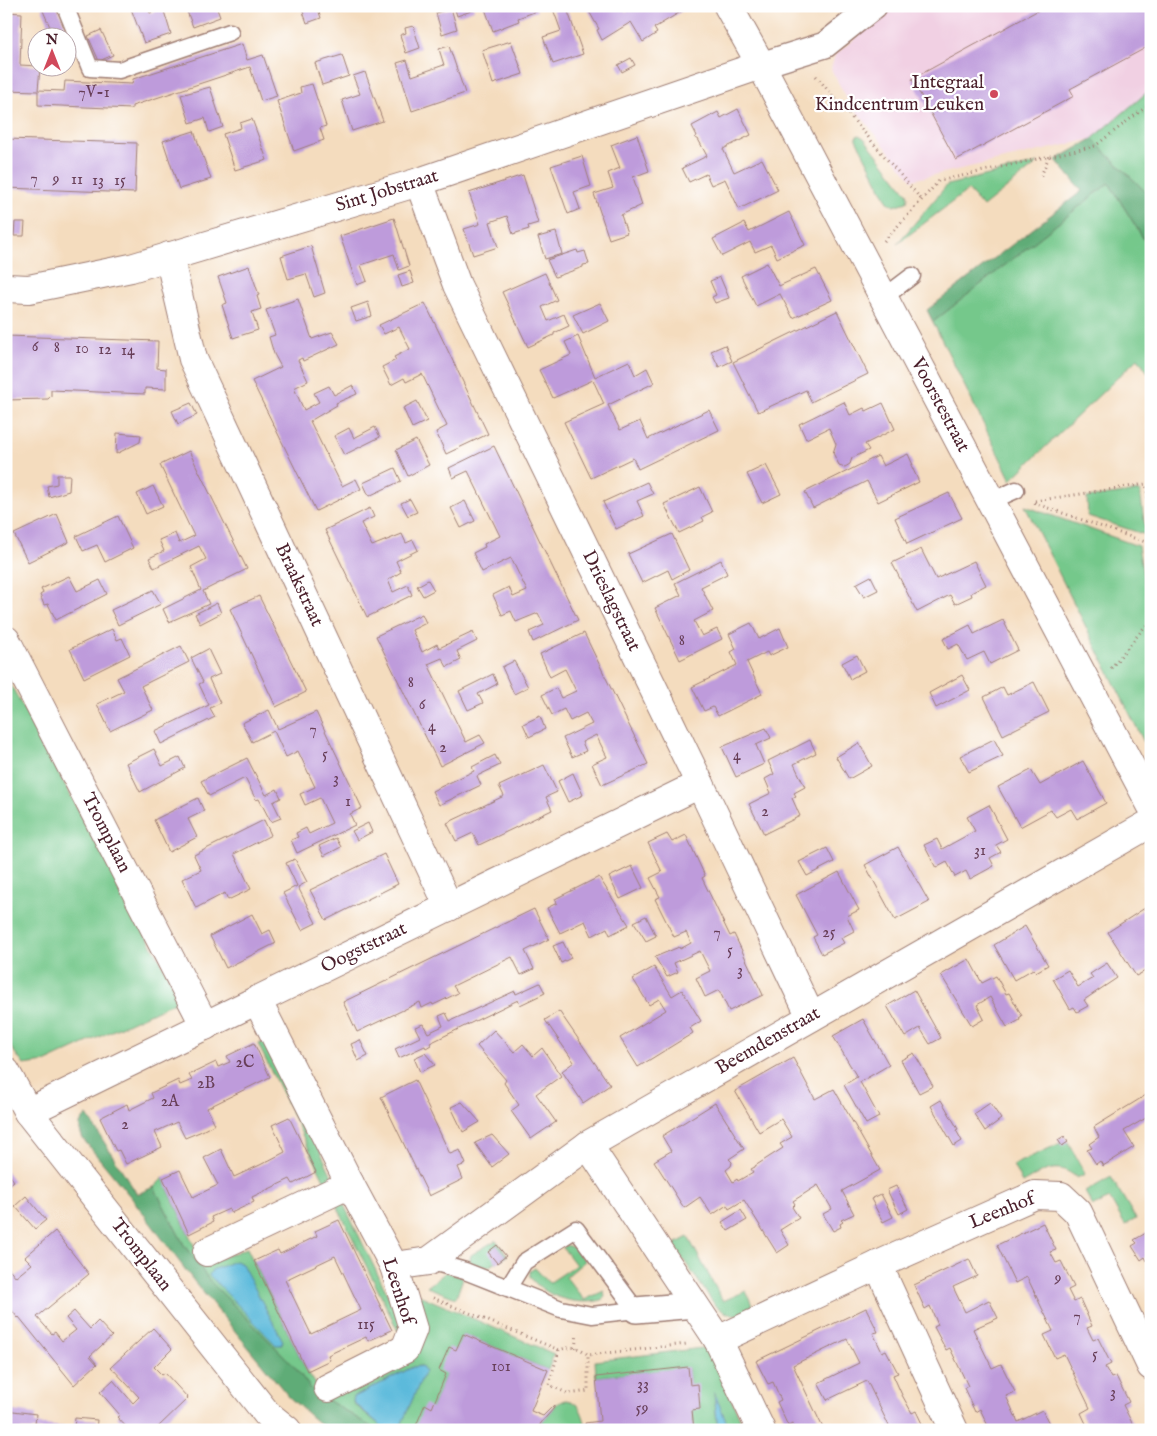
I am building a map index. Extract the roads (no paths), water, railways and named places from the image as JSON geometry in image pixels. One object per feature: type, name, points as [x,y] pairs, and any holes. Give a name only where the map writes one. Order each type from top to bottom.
[{"type":"street","name":"Voorstestraat","points":[[728,6],[761,65],[1151,805]]},
{"type":"street","points":[[761,65],[825,45],[874,6]]},
{"type":"street","name":"Sint Jobstraat","points":[[6,288],[29,289],[131,268],[419,182],[761,65]]},
{"type":"street","name":"Drieslagstraat","points":[[419,182],[457,285],[700,784],[811,1017]]},
{"type":"street","name":"Braakstraat","points":[[169,256],[193,359],[449,907]]},
{"type":"street","name":"Tromplaan","points":[[6,640],[205,1026]]},
{"type":"street","name":"Oogststraat","points":[[28,1112],[700,784]]},
{"type":"street","name":"Beemdenstraat","points":[[394,1266],[429,1261],[588,1145],[1151,823]]},
{"type":"street","name":"Leenhof","points":[[257,1000],[350,1184],[394,1266],[413,1329],[405,1349],[328,1388]]},
{"type":"street","name":"Tromplaan","points":[[6,1073],[28,1112],[268,1425]]},
{"type":"street","points":[[588,1145],[718,1340],[760,1430]]},
{"type":"street","points":[[207,1252],[350,1184]]},
{"type":"street","name":"Leenhof","points":[[718,1340],[878,1265],[1035,1195],[1061,1196],[1078,1212],[1151,1366]]},
{"type":"street","points":[[878,1265],[954,1430]]},
{"type":"street","points":[[636,1310],[695,1305]]},
{"type":"lane","points":[[65,6],[90,68],[119,70],[230,32]]},
{"type":"lane","points":[[884,298],[912,276]]},
{"type":"lane","points":[[991,501],[1016,490]]},
{"type":"lane","points":[[508,1288],[524,1262],[576,1229],[636,1310]]},
{"type":"lane","points":[[429,1261],[466,1271],[561,1309],[592,1315],[636,1310]]},
{"type":"water","points":[[235,1261],[242,1264],[283,1341],[281,1345],[276,1345],[209,1275],[212,1270]]},
{"type":"water","points":[[422,1366],[425,1371],[399,1430],[386,1430],[353,1402],[354,1397],[413,1367]]},
{"type":"water","points":[[714,1392],[730,1430],[718,1430]]},
{"type":"place","name":"Integraal Kindcentrum Leuken","points":[[994,94]]}]
